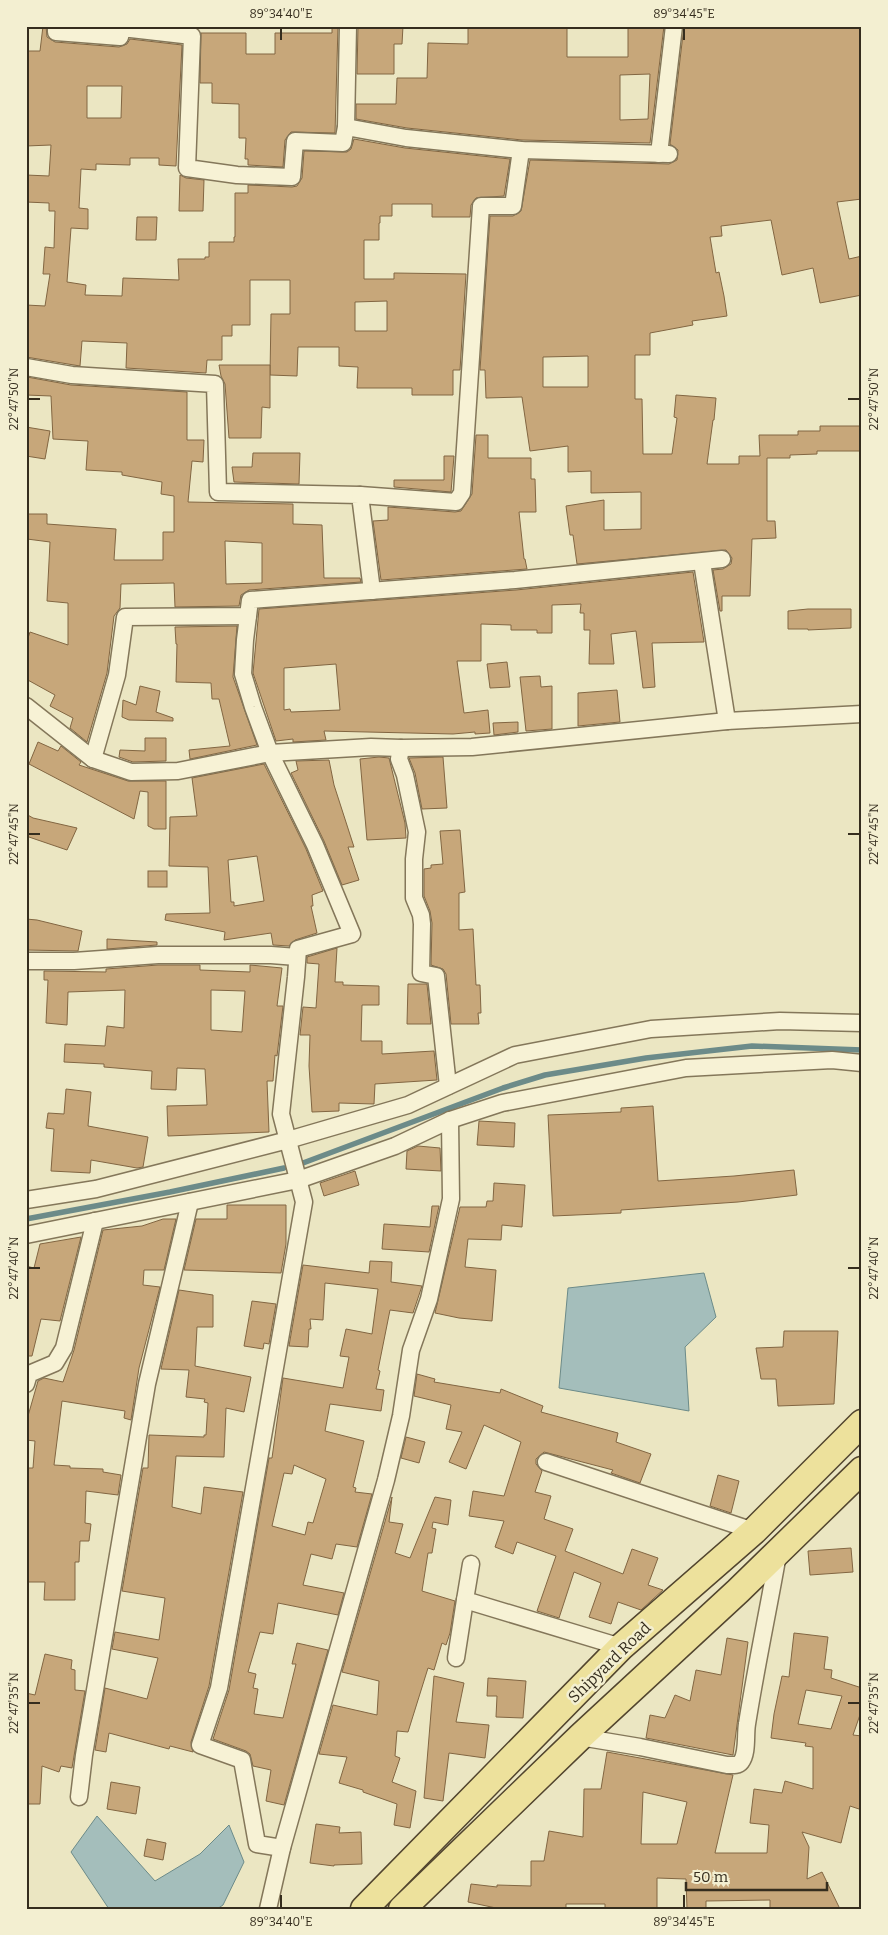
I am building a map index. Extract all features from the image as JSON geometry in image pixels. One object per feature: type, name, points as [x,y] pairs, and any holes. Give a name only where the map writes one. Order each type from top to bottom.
[{"type":"main road","name":"Shipyard Road","points":[[364,1909],[621,1647],[754,1531],[862,1423]]},
{"type":"main road","points":[[402,1909],[580,1737],[856,1481]]},
{"type":"street","points":[[56,26],[56,32],[120,38],[122,28],[192,31],[188,168],[237,174],[292,177],[295,141],[343,143],[346,127],[348,26]]},
{"type":"street","points":[[346,127],[406,138],[521,150],[664,154],[674,26]]},
{"type":"street","points":[[26,367],[72,375],[215,384],[218,492],[360,495],[456,502],[462,493],[481,206],[513,206],[521,150]]},
{"type":"street","points":[[360,495],[372,591]]},
{"type":"street","points":[[282,1848],[257,1844],[242,1760],[200,1745],[219,1688],[304,1202],[281,1114],[298,949],[352,934],[315,845],[270,753],[243,674],[250,600],[515,580],[722,560]]},
{"type":"street","points":[[702,562],[727,721]]},
{"type":"street","points":[[93,759],[117,675],[125,617],[248,616]]},
{"type":"street","points":[[26,706],[93,759],[131,772],[178,771],[270,753],[370,747],[472,747],[727,721],[862,714]]},
{"type":"street","points":[[401,748],[399,759],[405,775],[417,832],[414,859],[414,898],[421,915],[422,924],[421,973],[436,976],[448,1086]]},
{"type":"street","points":[[26,961],[74,961],[158,955],[271,955],[297,957]]},
{"type":"street","points":[[26,1200],[96,1189],[288,1140],[408,1105],[515,1054],[651,1029],[780,1021],[862,1023]]},
{"type":"street","points":[[26,1235],[298,1180],[395,1146],[450,1120],[502,1103],[686,1068],[832,1060],[862,1063]]},
{"type":"street","points":[[268,1909],[282,1848],[386,1480],[401,1416],[412,1350],[431,1290],[451,1199],[450,1120]]},
{"type":"street","points":[[79,1797],[89,1726],[147,1384],[190,1202]]},
{"type":"street","points":[[26,1384],[29,1374],[54,1363],[64,1348],[96,1221]]},
{"type":"street","points":[[546,1462],[754,1531]]},
{"type":"street","points":[[580,1737],[726,1765],[741,1762],[754,1679],[764,1635],[778,1552]]},
{"type":"street","points":[[456,1658],[471,1564]]},
{"type":"street","points":[[465,1600],[621,1647]]},
{"type":"water","points":[[704,1273],[716,1317],[685,1347],[689,1411],[559,1388],[568,1288]]},
{"type":"water","points":[[97,1816],[155,1881],[200,1854],[229,1825],[244,1862],[223,1905],[217,1909],[109,1909],[71,1852]]},
{"type":"building","points":[[43,26],[46,26],[47,37],[55,42],[119,47],[127,44],[130,39],[182,45],[176,166],[159,165],[159,158],[130,158],[130,165],[96,164],[96,170],[81,169],[79,208],[88,209],[88,229],[71,228],[67,282],[86,285],[85,295],[122,296],[123,278],[179,280],[178,259],[205,259],[205,257],[209,257],[209,242],[234,242],[235,193],[248,193],[248,185],[297,186],[302,178],[304,151],[347,152],[351,149],[354,139],[405,148],[510,159],[504,196],[476,198],[471,205],[470,217],[432,217],[432,204],[392,204],[392,216],[380,216],[379,240],[364,240],[364,279],[394,279],[394,273],[466,274],[460,370],[453,370],[453,395],[412,395],[412,388],[357,388],[358,367],[339,366],[339,347],[298,347],[297,376],[270,375],[271,314],[290,314],[290,280],[250,280],[250,325],[232,325],[232,336],[222,336],[222,360],[207,360],[206,373],[126,368],[127,343],[82,341],[80,366],[26,357],[26,305],[45,306],[50,274],[43,274],[45,247],[54,248],[55,211],[49,211],[49,203],[26,202],[26,175],[49,176],[51,145],[26,146],[26,51],[40,51]],"holes":[[[87,86],[122,86],[121,118],[87,118]],[[387,301],[387,331],[355,331],[355,302]]]},
{"type":"building","points":[[332,26],[338,26],[335,133],[291,132],[285,140],[283,167],[248,165],[248,159],[245,159],[246,138],[239,138],[239,104],[212,103],[212,83],[200,83],[201,33],[246,33],[246,54],[275,54],[275,33],[332,33]]},
{"type":"building","points":[[358,26],[403,26],[402,44],[394,44],[394,74],[357,74]]},
{"type":"building","points":[[468,26],[567,26],[567,57],[628,57],[628,26],[664,26],[650,143],[522,140],[407,128],[356,119],[356,104],[396,104],[397,78],[427,78],[428,43],[468,44]],"holes":[[[650,74],[648,119],[620,120],[620,75]]]},
{"type":"building","points":[[684,26],[862,26],[862,199],[837,202],[849,259],[862,256],[862,295],[820,303],[813,268],[782,275],[771,220],[721,226],[722,236],[710,237],[716,273],[719,272],[727,316],[692,321],[693,325],[650,333],[650,355],[635,355],[635,399],[642,399],[643,454],[672,454],[677,418],[674,417],[676,395],[716,398],[707,464],[739,464],[739,456],[760,456],[759,435],[798,435],[798,431],[820,431],[820,426],[862,426],[862,451],[817,451],[817,454],[790,455],[790,458],[767,458],[767,521],[775,521],[776,538],[752,539],[750,596],[722,596],[722,611],[720,611],[713,570],[723,569],[731,564],[732,558],[726,550],[577,564],[566,506],[604,500],[604,530],[641,529],[641,492],[591,493],[591,471],[568,472],[568,446],[530,451],[522,397],[486,398],[485,370],[480,370],[490,216],[513,216],[521,211],[530,160],[669,164],[677,160],[678,150],[670,144]],"holes":[[[588,356],[588,387],[543,387],[543,357]]]},
{"type":"building","points":[[180,175],[186,178],[204,180],[203,211],[179,211]]},
{"type":"building","points":[[137,217],[157,217],[156,240],[136,240]]},
{"type":"building","points":[[219,365],[270,365],[270,408],[262,407],[261,438],[229,438],[225,384]]},
{"type":"building","points":[[27,377],[71,385],[187,392],[187,440],[204,440],[203,462],[192,461],[188,502],[293,504],[293,524],[322,525],[324,578],[360,578],[361,582],[249,590],[241,595],[239,606],[175,607],[174,583],[121,584],[120,608],[114,616],[107,673],[87,742],[70,728],[73,718],[50,706],[55,695],[26,679],[26,644],[30,632],[68,645],[68,603],[47,601],[50,542],[27,539],[28,514],[47,514],[47,524],[116,529],[114,560],[163,560],[163,532],[174,532],[174,496],[161,494],[162,482],[122,475],[122,472],[86,470],[88,441],[53,439],[51,396],[26,395]],"holes":[[[225,541],[262,543],[262,583],[226,584]]]},
{"type":"building","points":[[26,427],[50,431],[45,459],[26,456]]},
{"type":"building","points":[[476,435],[488,435],[488,458],[531,458],[531,479],[535,479],[536,512],[519,512],[524,559],[527,569],[381,580],[373,521],[388,520],[388,507],[461,511],[472,494]]},
{"type":"building","points":[[253,453],[300,453],[299,484],[234,482],[232,467],[252,467]]},
{"type":"building","points":[[444,456],[454,456],[451,492],[394,487],[394,480],[444,480]]},
{"type":"building","points":[[693,572],[704,642],[652,643],[655,687],[643,688],[636,631],[611,634],[614,664],[589,664],[590,630],[584,630],[584,613],[580,613],[581,604],[552,605],[552,633],[537,633],[537,630],[511,630],[511,625],[481,624],[481,661],[457,661],[464,713],[488,710],[490,733],[324,731],[326,740],[293,742],[293,739],[276,741],[253,673],[259,609],[516,590]],"holes":[[[336,664],[340,710],[291,712],[290,709],[284,710],[284,668]]]},
{"type":"building","points":[[851,609],[851,628],[788,629],[788,611]]},
{"type":"building","points":[[237,626],[233,677],[257,745],[190,759],[189,750],[230,746],[219,699],[212,699],[211,683],[176,682],[177,644],[175,627]]},
{"type":"building","points":[[507,662],[510,687],[490,688],[487,664]]},
{"type":"building","points":[[540,676],[541,687],[552,686],[552,729],[526,731],[520,677]]},
{"type":"building","points":[[140,686],[160,691],[156,712],[173,718],[173,721],[129,720],[122,717],[123,700],[136,705]]},
{"type":"building","points":[[617,690],[620,722],[578,726],[578,693]]},
{"type":"building","points":[[518,722],[518,732],[494,735],[493,723]]},
{"type":"building","points":[[145,738],[166,738],[166,761],[133,762],[119,757],[120,750],[145,751]]},
{"type":"building","points":[[38,742],[58,751],[61,746],[81,762],[79,765],[128,781],[166,781],[166,829],[154,829],[148,826],[148,792],[140,791],[134,819],[29,764]]},
{"type":"building","points":[[443,757],[447,808],[422,809],[415,773],[409,758]]},
{"type":"building","points":[[389,758],[405,823],[406,838],[367,840],[360,759]]},
{"type":"building","points":[[329,760],[334,785],[354,847],[348,847],[359,880],[342,885],[324,841],[291,773],[298,770],[296,761]]},
{"type":"building","points":[[264,764],[306,849],[323,891],[312,895],[313,906],[311,906],[317,933],[295,940],[289,946],[273,945],[271,933],[224,940],[225,932],[165,920],[166,914],[210,913],[208,867],[169,866],[170,817],[197,816],[192,778]],"holes":[[[257,856],[264,901],[234,906],[234,902],[231,902],[228,860]]]},
{"type":"building","points":[[26,814],[33,818],[77,828],[67,850],[26,836]]},
{"type":"building","points":[[460,830],[465,892],[459,893],[459,930],[473,929],[476,985],[480,985],[481,1013],[478,1013],[479,1024],[451,1024],[446,974],[443,969],[431,965],[432,923],[424,896],[424,869],[431,868],[431,865],[443,864],[440,831]]},
{"type":"building","points":[[148,871],[167,871],[167,887],[148,887]]},
{"type":"building","points":[[26,919],[82,931],[78,951],[26,950]]},
{"type":"building","points":[[107,939],[157,942],[157,945],[107,949]]},
{"type":"building","points":[[337,948],[335,982],[343,982],[343,985],[379,986],[379,1005],[362,1005],[361,1041],[382,1041],[382,1054],[434,1051],[437,1080],[375,1084],[374,1104],[339,1103],[339,1111],[312,1112],[309,1066],[310,1035],[300,1035],[303,1007],[316,1008],[319,964],[307,963],[307,957]]},
{"type":"building","points":[[158,965],[200,965],[200,970],[250,972],[250,965],[282,968],[277,1006],[283,1006],[277,1056],[275,1055],[273,1081],[267,1081],[269,1132],[168,1136],[167,1106],[207,1105],[205,1069],[177,1068],[176,1090],[151,1089],[152,1071],[104,1067],[104,1064],[64,1062],[65,1044],[105,1046],[107,1026],[124,1028],[125,990],[68,992],[67,1025],[46,1023],[48,980],[44,980],[44,971],[106,972],[106,969]],"holes":[[[211,990],[245,991],[242,1032],[211,1030]]]},
{"type":"building","points":[[408,984],[427,984],[431,1024],[407,1024]]},
{"type":"building","points":[[66,1089],[91,1092],[88,1126],[148,1137],[143,1167],[137,1168],[91,1160],[90,1173],[51,1171],[54,1129],[46,1128],[48,1113],[64,1114]]},
{"type":"building","points":[[653,1106],[658,1181],[794,1170],[797,1195],[738,1202],[621,1210],[621,1213],[553,1216],[548,1115],[621,1112],[621,1108]]},
{"type":"building","points":[[479,1121],[515,1123],[514,1147],[477,1145]]},
{"type":"building","points":[[418,1146],[440,1148],[441,1171],[406,1169],[407,1151]]},
{"type":"building","points":[[355,1171],[359,1185],[324,1196],[320,1183]]},
{"type":"building","points":[[494,1183],[525,1185],[522,1227],[502,1225],[501,1240],[468,1239],[465,1267],[496,1270],[492,1321],[459,1318],[435,1313],[460,1207],[486,1207],[487,1201],[493,1201]]},
{"type":"building","points":[[227,1205],[286,1205],[286,1244],[281,1273],[184,1270],[196,1219],[227,1219]]},
{"type":"building","points":[[432,1206],[439,1206],[429,1252],[382,1249],[384,1224],[430,1227]]},
{"type":"building","points":[[163,1219],[176,1219],[164,1270],[144,1270],[143,1285],[160,1287],[139,1368],[131,1420],[124,1418],[125,1411],[62,1401],[54,1465],[70,1466],[70,1468],[103,1469],[103,1472],[121,1475],[118,1495],[86,1491],[85,1523],[91,1524],[89,1541],[80,1541],[79,1562],[75,1562],[75,1600],[44,1600],[45,1582],[26,1582],[26,1468],[33,1468],[35,1441],[26,1440],[26,1423],[38,1381],[44,1378],[63,1382],[74,1350],[103,1230],[142,1226]]},
{"type":"building","points":[[81,1237],[60,1321],[41,1319],[32,1356],[26,1356],[26,1266],[34,1268],[40,1244]]},
{"type":"building","points":[[370,1261],[392,1262],[391,1282],[422,1286],[413,1313],[390,1310],[376,1389],[384,1390],[381,1411],[330,1404],[325,1431],[364,1441],[353,1487],[356,1488],[355,1492],[372,1494],[357,1547],[336,1544],[332,1559],[311,1554],[303,1585],[344,1593],[338,1615],[278,1603],[273,1634],[260,1632],[248,1672],[256,1674],[253,1688],[258,1689],[254,1714],[283,1718],[296,1664],[292,1664],[297,1643],[328,1650],[284,1805],[266,1801],[271,1770],[253,1766],[250,1754],[246,1751],[213,1739],[229,1690],[269,1458],[272,1458],[283,1378],[343,1388],[349,1357],[340,1356],[346,1329],[372,1334],[378,1289],[325,1283],[323,1320],[310,1319],[311,1329],[309,1329],[308,1347],[289,1346],[303,1265],[369,1273]],"holes":[[[294,1465],[326,1479],[313,1523],[308,1522],[305,1535],[272,1526],[284,1473],[292,1474]]]},
{"type":"building","points":[[179,1290],[213,1295],[213,1327],[197,1327],[195,1366],[251,1377],[244,1412],[226,1408],[224,1457],[176,1456],[172,1507],[201,1514],[204,1487],[243,1492],[209,1686],[191,1742],[193,1752],[170,1746],[169,1749],[109,1733],[106,1752],[95,1750],[105,1688],[147,1699],[158,1658],[112,1649],[115,1632],[159,1640],[165,1598],[122,1591],[143,1468],[148,1468],[149,1435],[204,1437],[206,1435],[208,1403],[204,1402],[205,1399],[186,1397],[189,1370],[161,1369]]},
{"type":"building","points":[[252,1301],[276,1304],[269,1344],[264,1343],[263,1349],[244,1346]]},
{"type":"building","points":[[784,1331],[838,1331],[834,1404],[778,1406],[776,1379],[761,1379],[756,1348],[783,1347]]},
{"type":"building","points":[[417,1374],[435,1379],[434,1382],[500,1393],[501,1389],[543,1406],[541,1412],[618,1433],[616,1442],[651,1454],[640,1483],[611,1473],[613,1470],[544,1452],[536,1459],[536,1464],[542,1471],[535,1492],[551,1496],[544,1519],[573,1529],[565,1551],[623,1574],[632,1549],[658,1558],[648,1585],[663,1590],[641,1610],[618,1602],[611,1624],[589,1617],[601,1583],[574,1572],[559,1618],[537,1611],[556,1556],[517,1542],[513,1554],[495,1547],[504,1521],[469,1516],[473,1491],[504,1496],[521,1442],[484,1425],[466,1469],[449,1462],[462,1432],[446,1429],[451,1405],[414,1396]]},
{"type":"building","points":[[406,1437],[425,1442],[419,1463],[401,1458]]},
{"type":"building","points":[[718,1475],[739,1481],[731,1513],[710,1506]]},
{"type":"building","points":[[392,1497],[389,1522],[403,1524],[395,1553],[410,1558],[435,1497],[451,1500],[448,1525],[433,1522],[432,1528],[436,1529],[432,1553],[428,1553],[422,1591],[455,1601],[450,1633],[446,1645],[442,1643],[434,1670],[428,1668],[408,1732],[397,1731],[395,1756],[400,1758],[392,1782],[416,1791],[410,1828],[394,1825],[397,1804],[363,1792],[363,1790],[339,1783],[347,1757],[319,1754],[333,1705],[377,1715],[379,1681],[342,1672]]},
{"type":"building","points":[[851,1548],[853,1572],[810,1575],[808,1551]]},
{"type":"building","points":[[794,1633],[828,1637],[824,1669],[832,1670],[831,1678],[862,1688],[862,1709],[853,1735],[862,1736],[862,1800],[859,1809],[850,1806],[841,1843],[802,1832],[809,1847],[807,1879],[822,1872],[840,1909],[770,1909],[770,1900],[706,1901],[706,1909],[687,1909],[686,1879],[657,1878],[657,1909],[605,1909],[605,1904],[566,1904],[566,1909],[496,1908],[468,1902],[471,1884],[497,1887],[497,1885],[531,1886],[531,1861],[544,1861],[549,1831],[583,1837],[584,1789],[601,1789],[607,1752],[733,1775],[715,1853],[767,1853],[769,1825],[750,1823],[754,1789],[782,1793],[785,1781],[813,1789],[813,1747],[805,1746],[806,1743],[771,1738],[782,1676],[789,1677]],"holes":[[[806,1690],[842,1696],[831,1729],[798,1724]],[[643,1792],[687,1802],[677,1844],[641,1844]]]},
{"type":"building","points":[[727,1638],[748,1642],[733,1755],[646,1738],[650,1715],[665,1718],[675,1695],[690,1701],[696,1670],[721,1675]]},
{"type":"building","points":[[45,1654],[72,1660],[71,1669],[75,1670],[75,1690],[85,1691],[72,1768],[61,1766],[59,1772],[42,1766],[40,1804],[26,1804],[26,1693],[35,1695]]},
{"type":"building","points":[[434,1676],[464,1683],[456,1722],[489,1725],[485,1758],[449,1753],[443,1801],[424,1798]]},
{"type":"building","points":[[488,1678],[526,1681],[523,1718],[496,1717],[497,1696],[487,1696]]},
{"type":"building","points":[[111,1782],[140,1787],[136,1814],[107,1809]]},
{"type":"building","points":[[316,1824],[340,1827],[339,1833],[361,1832],[362,1864],[334,1866],[310,1863]]},
{"type":"building","points":[[147,1839],[166,1843],[163,1860],[144,1856]]},
{"type":"waterway","points":[[303,1163],[503,1088],[545,1075],[646,1058],[752,1046],[862,1050]]},
{"type":"waterway","points":[[26,1219],[284,1168]]}]
